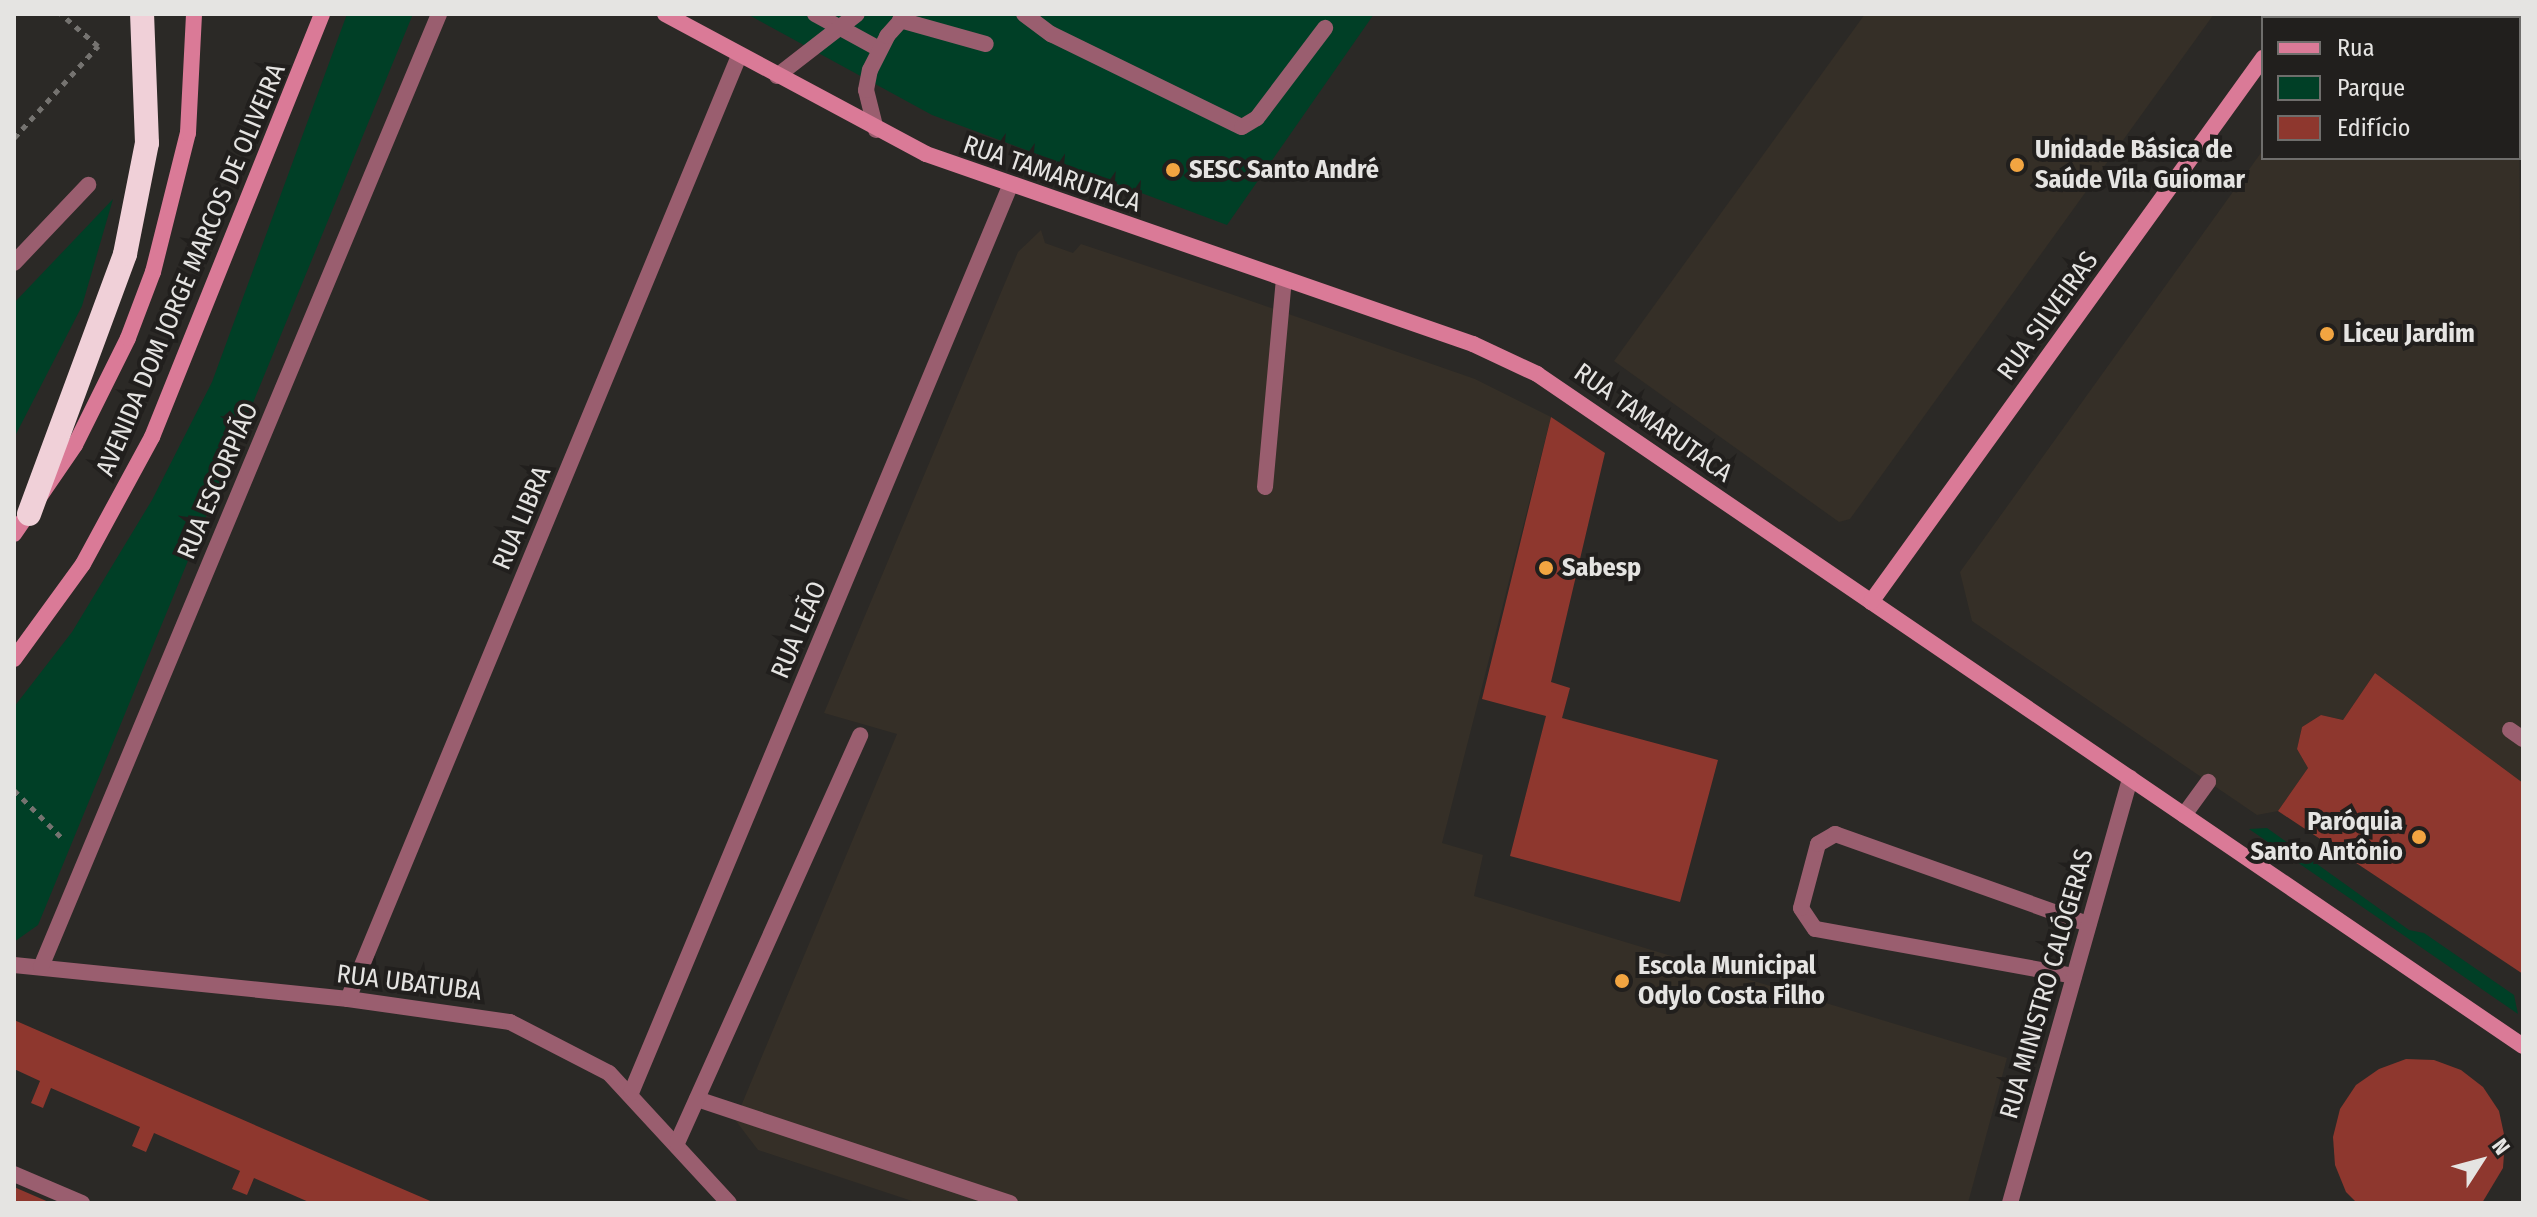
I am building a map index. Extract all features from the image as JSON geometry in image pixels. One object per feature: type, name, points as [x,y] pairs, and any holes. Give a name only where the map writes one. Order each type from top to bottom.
[{"type":"highway","points":[[29,514],[125,254],[147,143],[142,14]]},
{"type":"street","name":"AVENIDA DOM JORGE MARCOS DE OLIVEIRA","points":[[14,534],[75,445],[128,338],[153,272],[188,133],[194,14]]},
{"type":"street","name":"AVENIDA DOM JORGE MARCOS DE OLIVEIRA","points":[[14,659],[83,564],[152,437],[322,14]]},
{"type":"street","name":"RUA ESCORPIÃO","points":[[41,967],[439,14]]},
{"type":"street","name":"RUA TAMARUTACA","points":[[665,14],[876,130],[1010,186],[1473,344],[1537,374],[2523,1046]]},
{"type":"street","points":[[815,14],[879,49]]},
{"type":"street","points":[[777,76],[857,14]]},
{"type":"street","points":[[1024,14],[1061,39],[1242,127],[1257,118],[1325,28]]},
{"type":"street","points":[[876,130],[866,90],[879,49],[904,17],[986,44]]},
{"type":"street","name":"RUA LIBRA","points":[[348,999],[739,56]]},
{"type":"street","name":"RUA SILVEIRAS","points":[[1871,602],[2261,61]]},
{"type":"street","points":[[14,263],[88,185]]},
{"type":"street","name":"RUA LEÃO","points":[[631,1093],[1010,186]]},
{"type":"street","points":[[1265,487],[1284,280]]},
{"type":"street","points":[[677,1143],[860,735]]},
{"type":"street","name":"RUA MINISTRO CALÓGERAS","points":[[2010,1203],[2130,778]]},
{"type":"street","points":[[2184,815],[2208,782]]},
{"type":"street","points":[[2074,976],[1815,929],[1801,908],[1818,844],[1835,834],[2088,924]]},
{"type":"street","name":"RUA UBATUBA","points":[[14,965],[348,999],[510,1022],[564,1046],[631,1093],[729,1203]]},
{"type":"street","points":[[697,1099],[1010,1203]]},
{"type":"street","points":[[14,1174],[82,1203]]},
{"type":"path","points":[[14,138],[98,46],[61,14]]},
{"type":"path","points":[[14,790],[85,861]]},
{"type":"shaded area","points":[[1865,14],[2214,14],[1850,519],[1839,522],[1614,361]]},
{"type":"shaded area","name":"Liceu Jardim","points":[[2261,153],[2261,160],[2519,160],[2523,783],[2375,673],[2343,720],[2321,715],[2302,727],[2297,749],[2308,768],[2278,811],[2257,815],[1972,621],[1960,572]]},
{"type":"shaded area","points":[[1041,230],[1045,243],[1073,253],[1081,244],[1228,293],[1475,379],[1551,417],[1442,843],[1483,855],[1474,896],[2007,1058],[1968,1203],[918,1203],[758,1150],[736,1121],[739,1111],[897,734],[824,713],[1018,252]]},
{"type":"green space","points":[[347,14],[413,14],[38,925],[14,942],[14,707],[72,632],[152,500],[212,382]]},
{"type":"green space","name":"SESC Santo André","points":[[747,14],[1374,14],[1227,225],[932,115]]},
{"type":"green space","points":[[113,199],[82,306],[14,438],[14,303]]},
{"type":"green space","points":[[2267,828],[2409,930],[2424,933],[2514,995],[2518,1014],[2249,829]]},
{"type":"building","points":[[2523,14],[2523,62],[2521,16],[2480,16]]},
{"type":"building","name":"Sabesp","points":[[1551,417],[1605,453],[1551,682],[1570,688],[1562,718],[1718,760],[1680,902],[1510,856],[1546,716],[1482,699]]},
{"type":"building","name":"Paróquia Santo Antônio","points":[[2375,673],[2523,783],[2523,974],[2278,811],[2308,768],[2297,749],[2302,727],[2321,715],[2343,720]]},
{"type":"building","points":[[14,1020],[435,1203],[311,1203],[254,1178],[247,1195],[232,1189],[240,1171],[154,1133],[146,1152],[132,1146],[140,1127],[51,1088],[43,1108],[31,1103],[40,1081],[14,1069]]},
{"type":"building","points":[[2406,1059],[2434,1060],[2461,1070],[2483,1087],[2499,1111],[2505,1139],[2503,1168],[2482,1203],[2357,1203],[2346,1192],[2335,1165],[2333,1137],[2340,1109],[2356,1085],[2379,1069]]},
{"type":"building","points":[[14,1187],[51,1203],[14,1203]]},
{"type":"place","name":"Unidade Básica de Saúde Vila Guiomar","points":[[2017,165]]},
{"type":"place","name":"SESC Santo André","points":[[1173,170]]},
{"type":"place","name":"Liceu Jardim","points":[[2327,334]]},
{"type":"place","name":"Sabesp","points":[[1546,568]]},
{"type":"place","name":"Paróquia Santo Antônio","points":[[2419,837]]},
{"type":"place","name":"Escola Municipal Odylo Costa Filho","points":[[1622,981]]}]
